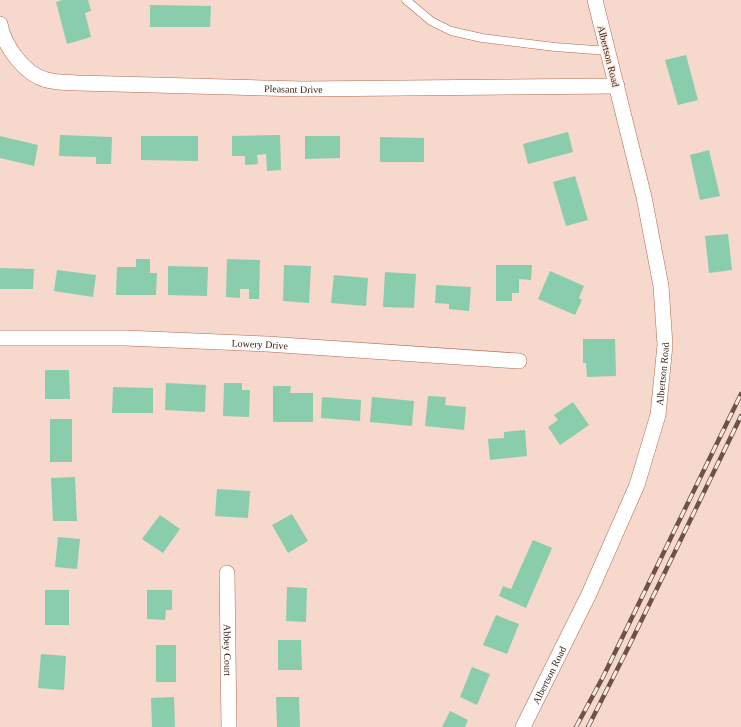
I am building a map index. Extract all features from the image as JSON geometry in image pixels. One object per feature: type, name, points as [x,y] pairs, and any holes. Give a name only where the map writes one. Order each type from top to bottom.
[{"type":"street","name":"Albertson Road","points":[[523,727],[589,594],[637,485],[658,415],[665,345],[661,286],[644,197],[595,0]]},
{"type":"street","name":"Pleasant Drive","points":[[0,24],[10,50],[21,64],[46,80],[78,83],[302,89],[617,86]]},
{"type":"street","name":"Lowery Drive","points":[[0,338],[125,338],[267,344],[519,361]]},
{"type":"street","name":"Abbey Court","points":[[227,573],[229,727]]},
{"type":"lane","points":[[406,0],[431,21],[451,31],[482,38],[540,46],[608,51]]},
{"type":"building","points":[[62,0],[88,0],[91,11],[85,13],[91,37],[67,44],[56,2]]},
{"type":"building","points":[[150,5],[211,6],[210,27],[150,27]]},
{"type":"building","points":[[686,55],[698,100],[678,105],[665,60]]},
{"type":"building","points":[[568,132],[573,152],[528,164],[523,144]]},
{"type":"building","points":[[60,135],[112,137],[111,164],[96,164],[96,157],[59,156]]},
{"type":"building","points":[[280,135],[281,170],[267,171],[266,154],[257,155],[258,164],[245,165],[245,156],[232,156],[232,136]]},
{"type":"building","points":[[0,136],[38,145],[34,166],[0,158]]},
{"type":"building","points":[[141,136],[198,136],[198,161],[141,160]]},
{"type":"building","points":[[305,136],[340,136],[340,158],[305,159]]},
{"type":"building","points":[[380,137],[424,138],[424,162],[380,162]]},
{"type":"building","points":[[709,150],[720,196],[700,200],[690,155]]},
{"type":"building","points":[[575,176],[588,220],[566,226],[553,182]]},
{"type":"building","points":[[728,234],[732,270],[709,273],[705,236]]},
{"type":"building","points":[[136,259],[150,259],[150,273],[157,273],[156,295],[116,295],[117,267],[136,267]]},
{"type":"building","points":[[227,259],[260,260],[259,299],[249,299],[249,289],[240,289],[240,298],[226,297]]},
{"type":"building","points":[[284,265],[311,266],[309,303],[283,301]]},
{"type":"building","points":[[496,265],[532,265],[531,280],[519,279],[519,293],[512,293],[512,301],[496,301]]},
{"type":"building","points":[[168,266],[208,267],[207,296],[168,295]]},
{"type":"building","points":[[0,268],[34,269],[33,289],[0,289]]},
{"type":"building","points":[[57,270],[96,275],[93,297],[54,291]]},
{"type":"building","points":[[550,271],[584,286],[579,298],[582,300],[575,315],[538,299]]},
{"type":"building","points":[[385,272],[416,274],[414,308],[383,307]]},
{"type":"building","points":[[334,275],[368,278],[366,306],[331,303]]},
{"type":"building","points":[[436,285],[471,287],[469,311],[449,309],[449,304],[435,303]]},
{"type":"building","points":[[583,339],[615,339],[616,376],[587,377],[586,363],[583,363]]},
{"type":"building","points":[[45,370],[69,370],[70,399],[45,399]]},
{"type":"building","points":[[166,383],[206,385],[205,412],[165,410]]},
{"type":"building","points":[[224,383],[242,383],[242,390],[250,390],[249,417],[223,416]]},
{"type":"building","points":[[273,386],[291,386],[290,393],[313,393],[313,422],[273,422]]},
{"type":"building","points":[[113,387],[153,388],[153,413],[112,413]]},
{"type":"building","points":[[428,396],[446,397],[445,405],[466,407],[464,430],[425,426]]},
{"type":"building","points":[[322,397],[361,400],[360,421],[321,418]]},
{"type":"building","points":[[372,397],[414,401],[412,426],[370,422]]},
{"type":"building","points":[[573,402],[589,425],[560,445],[548,427],[558,420],[554,415]]},
{"type":"building","points":[[50,419],[72,419],[72,462],[50,462]]},
{"type":"building","points":[[525,430],[527,456],[490,460],[488,439],[504,438],[504,432]]},
{"type":"building","points":[[75,477],[77,521],[53,521],[51,478]]},
{"type":"building","points":[[217,489],[250,491],[248,518],[215,516]]},
{"type":"building","points":[[292,514],[308,541],[288,553],[272,525]]},
{"type":"building","points":[[160,515],[180,529],[163,553],[142,539]]},
{"type":"building","points":[[58,537],[80,539],[77,569],[55,567]]},
{"type":"building","points":[[533,540],[552,548],[526,608],[499,596],[503,586],[511,589]]},
{"type":"building","points":[[287,587],[307,588],[306,622],[286,621]]},
{"type":"building","points":[[45,590],[69,590],[69,625],[45,625]]},
{"type":"building","points":[[147,590],[172,590],[172,610],[166,610],[165,620],[147,619]]},
{"type":"building","points":[[496,615],[519,624],[507,654],[483,645]]},
{"type":"building","points":[[278,640],[301,640],[302,670],[278,670]]},
{"type":"building","points":[[156,645],[176,645],[176,682],[156,682]]},
{"type":"building","points":[[41,654],[66,656],[64,690],[38,688]]},
{"type":"building","points":[[472,667],[490,674],[477,705],[460,697]]},
{"type":"building","points":[[174,697],[175,727],[152,727],[151,698]]},
{"type":"building","points":[[276,697],[299,697],[300,727],[277,727]]},
{"type":"building","points":[[450,711],[468,720],[465,727],[442,727]]},
{"type":"railway","points":[[576,727],[603,677],[741,394]]},
{"type":"railway","points":[[588,727],[741,416]]}]
